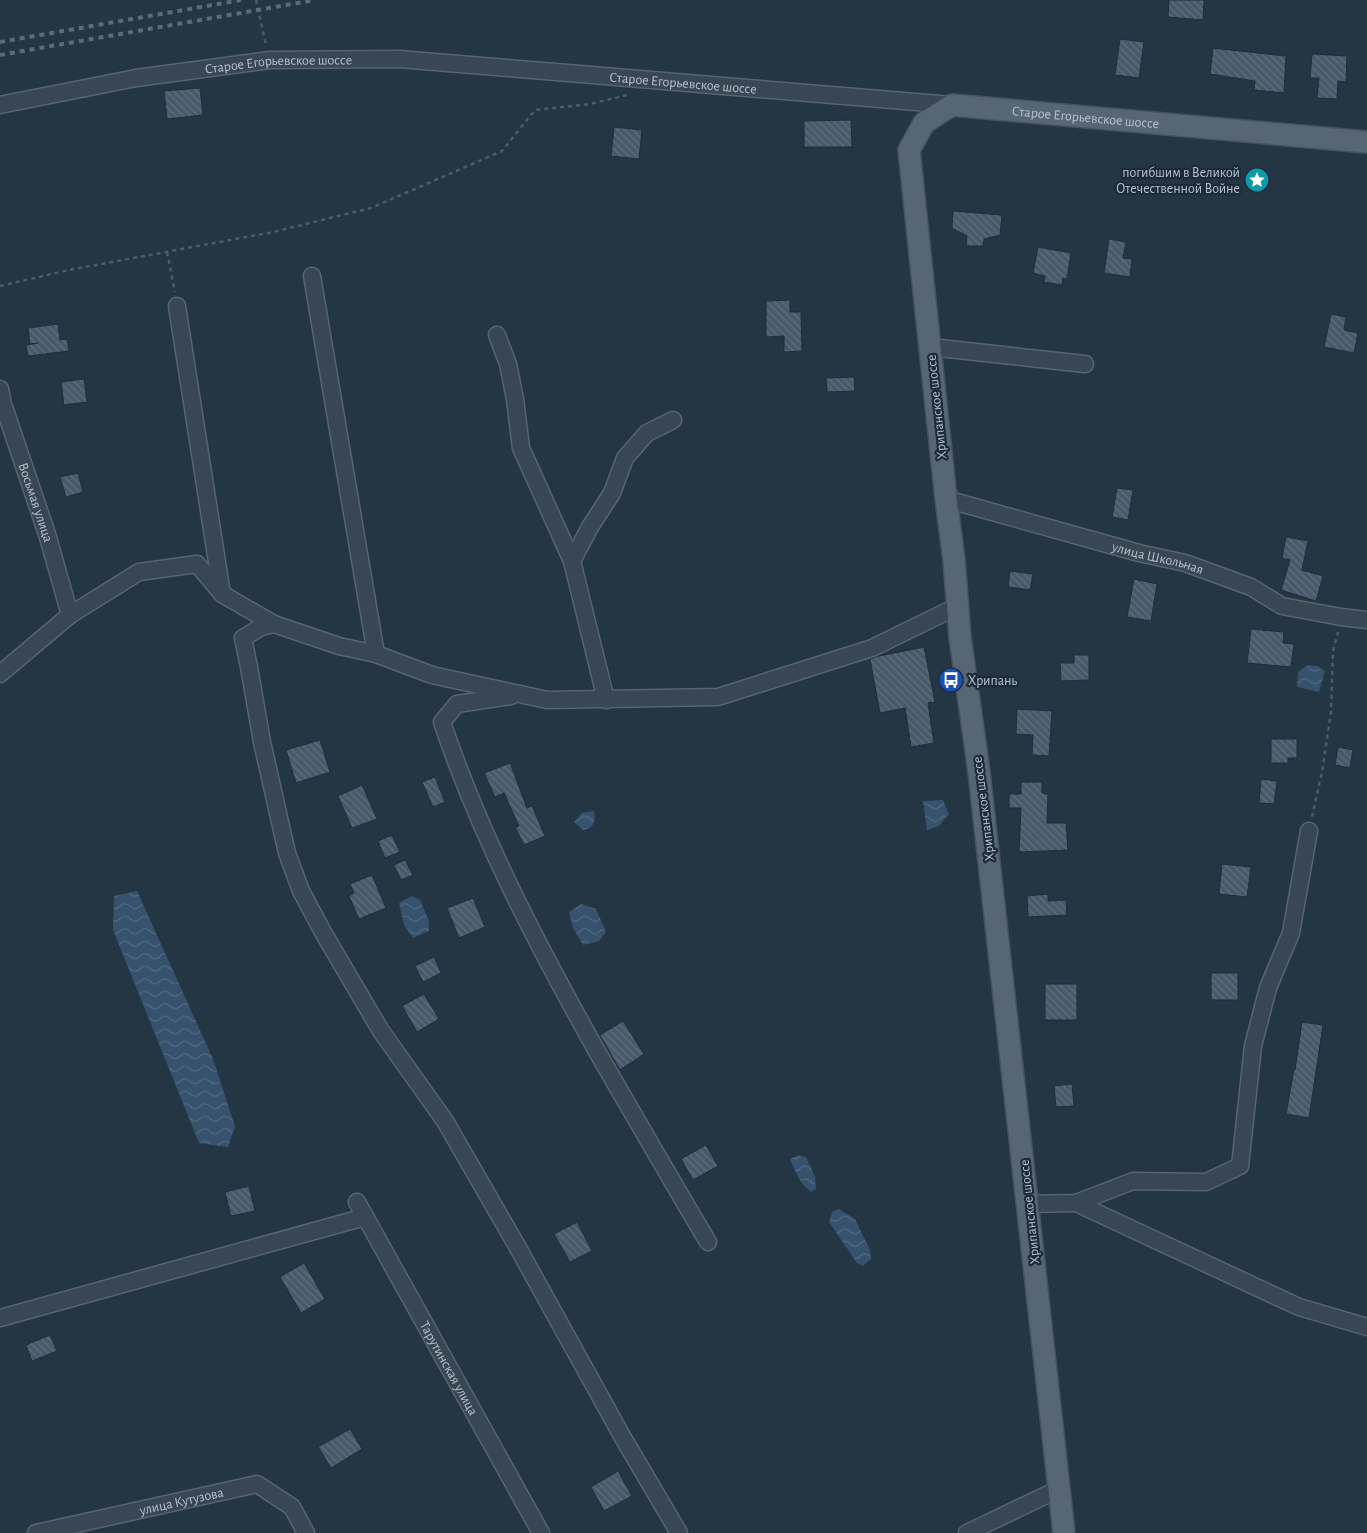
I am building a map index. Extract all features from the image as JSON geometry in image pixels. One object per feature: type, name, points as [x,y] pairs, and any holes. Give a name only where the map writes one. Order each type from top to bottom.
[{"type":"main road","name":"Старое Егорьевское шоссе","points":[[952,105],[1367,142]]},
{"type":"main road","name":"Хрипанское шоссе","points":[[952,105],[924,123],[909,150],[960,637],[979,772],[1064,1533]]},
{"type":"street","name":"Старое Егорьевское шоссе","points":[[0,105],[136,78],[270,60],[399,59],[952,105]]},
{"type":"street","points":[[312,276],[376,654]]},
{"type":"street","points":[[177,306],[222,594]]},
{"type":"street","points":[[497,335],[508,364],[521,448],[572,561],[606,700]]},
{"type":"street","points":[[930,347],[1085,364]]},
{"type":"street","name":"Восьмая улица","points":[[0,389],[3,404],[47,534],[70,615]]},
{"type":"street","points":[[572,561],[590,527],[612,493],[625,458],[646,433],[673,420]]},
{"type":"street","name":"улица Школьная","points":[[946,500],[1139,553],[1185,563],[1251,587],[1282,606],[1367,620]]},
{"type":"street","points":[[0,674],[70,615],[139,572],[197,564],[222,594],[274,624],[339,646],[376,654],[432,675],[547,700],[718,697],[872,648],[958,606]]},
{"type":"street","points":[[274,624],[261,627],[243,638],[262,742],[286,853],[301,891],[381,1031],[445,1121],[517,1246],[622,1436],[679,1533]]},
{"type":"street","points":[[520,694],[457,704],[442,722],[458,770],[507,880],[561,987],[648,1141],[708,1242]]},
{"type":"street","points":[[1028,1204],[1076,1203],[1133,1181],[1206,1182],[1240,1166],[1253,1046],[1268,988],[1291,933],[1309,831]]},
{"type":"street","name":"Тарутинская улица","points":[[357,1202],[541,1533]]},
{"type":"street","points":[[1076,1203],[1299,1307],[1367,1327]]},
{"type":"street","points":[[0,1318],[365,1218]]},
{"type":"street","name":"улица Кутузова","points":[[36,1533],[257,1484],[292,1507],[306,1533]]},
{"type":"street","points":[[967,1533],[1059,1489]]},
{"type":"path","points":[[256,0],[270,60]]},
{"type":"path","points":[[0,286],[69,270],[273,232],[371,208],[502,151],[535,110],[590,104],[630,95],[644,79]]},
{"type":"path","points":[[167,252],[177,306]]},
{"type":"path","points":[[1309,831],[1322,772],[1330,721],[1333,651],[1341,617]]},
{"type":"water","points":[[1308,665],[1317,666],[1325,671],[1319,692],[1297,687],[1298,672]]},
{"type":"water","points":[[943,800],[949,814],[939,826],[927,830],[923,801]]},
{"type":"water","points":[[594,811],[595,818],[590,828],[583,830],[574,822],[582,813]]},
{"type":"water","points":[[137,891],[213,1059],[235,1126],[228,1147],[199,1143],[113,930],[114,896]]},
{"type":"water","points":[[412,896],[420,900],[429,921],[429,931],[413,938],[404,925],[399,903]]},
{"type":"water","points":[[581,904],[596,909],[606,932],[599,941],[583,945],[573,928],[569,912]]},
{"type":"water","points":[[798,1155],[806,1157],[815,1177],[816,1189],[811,1192],[801,1181],[790,1159]]},
{"type":"water","points":[[839,1209],[855,1219],[870,1250],[871,1259],[863,1266],[857,1263],[829,1222],[832,1212]]},
{"type":"building","points":[[1169,0],[1204,0],[1203,20],[1168,17]]},
{"type":"building","points":[[1120,39],[1144,42],[1139,78],[1115,75]]},
{"type":"building","points":[[1213,48],[1286,56],[1284,93],[1254,90],[1255,81],[1210,74]]},
{"type":"building","points":[[1312,54],[1347,56],[1346,82],[1338,81],[1337,99],[1317,98],[1319,78],[1310,78]]},
{"type":"building","points":[[200,88],[203,115],[167,119],[164,91]]},
{"type":"building","points":[[851,120],[852,147],[804,147],[804,121]]},
{"type":"building","points":[[614,127],[642,130],[639,159],[611,156]]},
{"type":"building","points":[[953,211],[1002,215],[1000,235],[984,239],[983,246],[966,246],[967,236],[952,228]]},
{"type":"building","points":[[1109,239],[1126,242],[1123,258],[1132,259],[1130,277],[1104,273]]},
{"type":"building","points":[[1038,247],[1071,253],[1067,279],[1063,278],[1062,285],[1044,282],[1045,276],[1033,273]]},
{"type":"building","points":[[790,300],[790,312],[801,312],[802,351],[784,352],[784,336],[766,337],[766,301]]},
{"type":"building","points":[[1331,314],[1346,317],[1344,330],[1358,333],[1354,353],[1324,347]]},
{"type":"building","points":[[58,324],[60,340],[67,339],[69,351],[28,356],[26,345],[38,343],[30,344],[28,328]]},
{"type":"building","points":[[854,377],[855,391],[827,392],[826,378]]},
{"type":"building","points":[[84,379],[87,402],[64,405],[61,382]]},
{"type":"building","points":[[78,473],[83,492],[66,497],[60,477]]},
{"type":"building","points":[[1117,488],[1133,490],[1128,520],[1112,517]]},
{"type":"building","points":[[1286,537],[1308,541],[1302,570],[1323,576],[1316,601],[1281,590],[1290,560],[1282,558]]},
{"type":"building","points":[[1010,571],[1033,574],[1030,590],[1008,587]]},
{"type":"building","points":[[1134,579],[1157,584],[1151,621],[1127,617]]},
{"type":"building","points":[[1251,629],[1284,632],[1283,643],[1294,644],[1291,667],[1247,663]]},
{"type":"building","points":[[924,647],[935,702],[928,703],[934,743],[911,747],[905,708],[880,713],[870,659]]},
{"type":"building","points":[[1074,655],[1089,655],[1089,680],[1061,681],[1060,663],[1074,663]]},
{"type":"building","points":[[1017,709],[1052,711],[1049,756],[1032,755],[1033,735],[1016,734]]},
{"type":"building","points":[[1271,739],[1297,739],[1297,758],[1288,758],[1288,763],[1271,763]]},
{"type":"building","points":[[320,740],[330,772],[296,783],[286,750]]},
{"type":"building","points":[[1338,747],[1353,750],[1350,768],[1335,765]]},
{"type":"building","points":[[510,763],[527,808],[532,806],[545,836],[524,845],[515,827],[519,826],[504,793],[495,797],[484,773]]},
{"type":"building","points":[[435,777],[445,802],[433,807],[422,782]]},
{"type":"building","points":[[1261,779],[1277,781],[1274,804],[1259,803]]},
{"type":"building","points":[[1021,782],[1042,782],[1042,793],[1048,794],[1047,823],[1066,823],[1068,850],[1019,852],[1021,808],[1009,808],[1009,794],[1021,794]]},
{"type":"building","points":[[362,785],[377,819],[352,828],[338,796]]},
{"type":"building","points":[[392,835],[400,852],[385,858],[378,841]]},
{"type":"building","points":[[405,860],[413,875],[401,880],[394,865]]},
{"type":"building","points":[[1222,864],[1251,867],[1247,897],[1219,894]]},
{"type":"building","points":[[372,875],[386,908],[359,919],[349,896],[354,893],[350,884]]},
{"type":"building","points":[[1048,894],[1048,901],[1066,900],[1067,915],[1028,917],[1027,896]]},
{"type":"building","points":[[473,898],[485,927],[459,938],[447,908]]},
{"type":"building","points":[[434,957],[441,973],[423,982],[415,966]]},
{"type":"building","points":[[1211,973],[1238,973],[1238,1000],[1211,1000]]},
{"type":"building","points":[[1045,984],[1077,984],[1077,1020],[1045,1020]]},
{"type":"building","points":[[424,994],[439,1019],[417,1032],[402,1006]]},
{"type":"building","points":[[623,1021],[644,1054],[620,1070],[600,1035]]},
{"type":"building","points":[[1302,1022],[1323,1025],[1309,1118],[1286,1114]]},
{"type":"building","points":[[1072,1084],[1074,1106],[1056,1107],[1054,1086]]},
{"type":"building","points":[[706,1145],[718,1166],[693,1180],[681,1159]]},
{"type":"building","points":[[249,1186],[255,1211],[231,1216],[225,1192]]},
{"type":"building","points":[[577,1222],[592,1251],[570,1262],[554,1234]]},
{"type":"building","points":[[304,1263],[325,1299],[301,1313],[280,1277]]},
{"type":"building","points":[[50,1335],[57,1351],[32,1361],[26,1345]]},
{"type":"building","points":[[350,1429],[362,1449],[331,1468],[318,1447]]},
{"type":"building","points":[[618,1471],[632,1496],[604,1511],[591,1487]]},
{"type":"railway","points":[[0,42],[241,0]]},
{"type":"railway","points":[[0,55],[315,0]]},
{"type":"place","name":"погибшим в Великой Отечественной Войне","points":[[1257,180]]},
{"type":"place","name":"Хрипань","points":[[951,680]]}]
